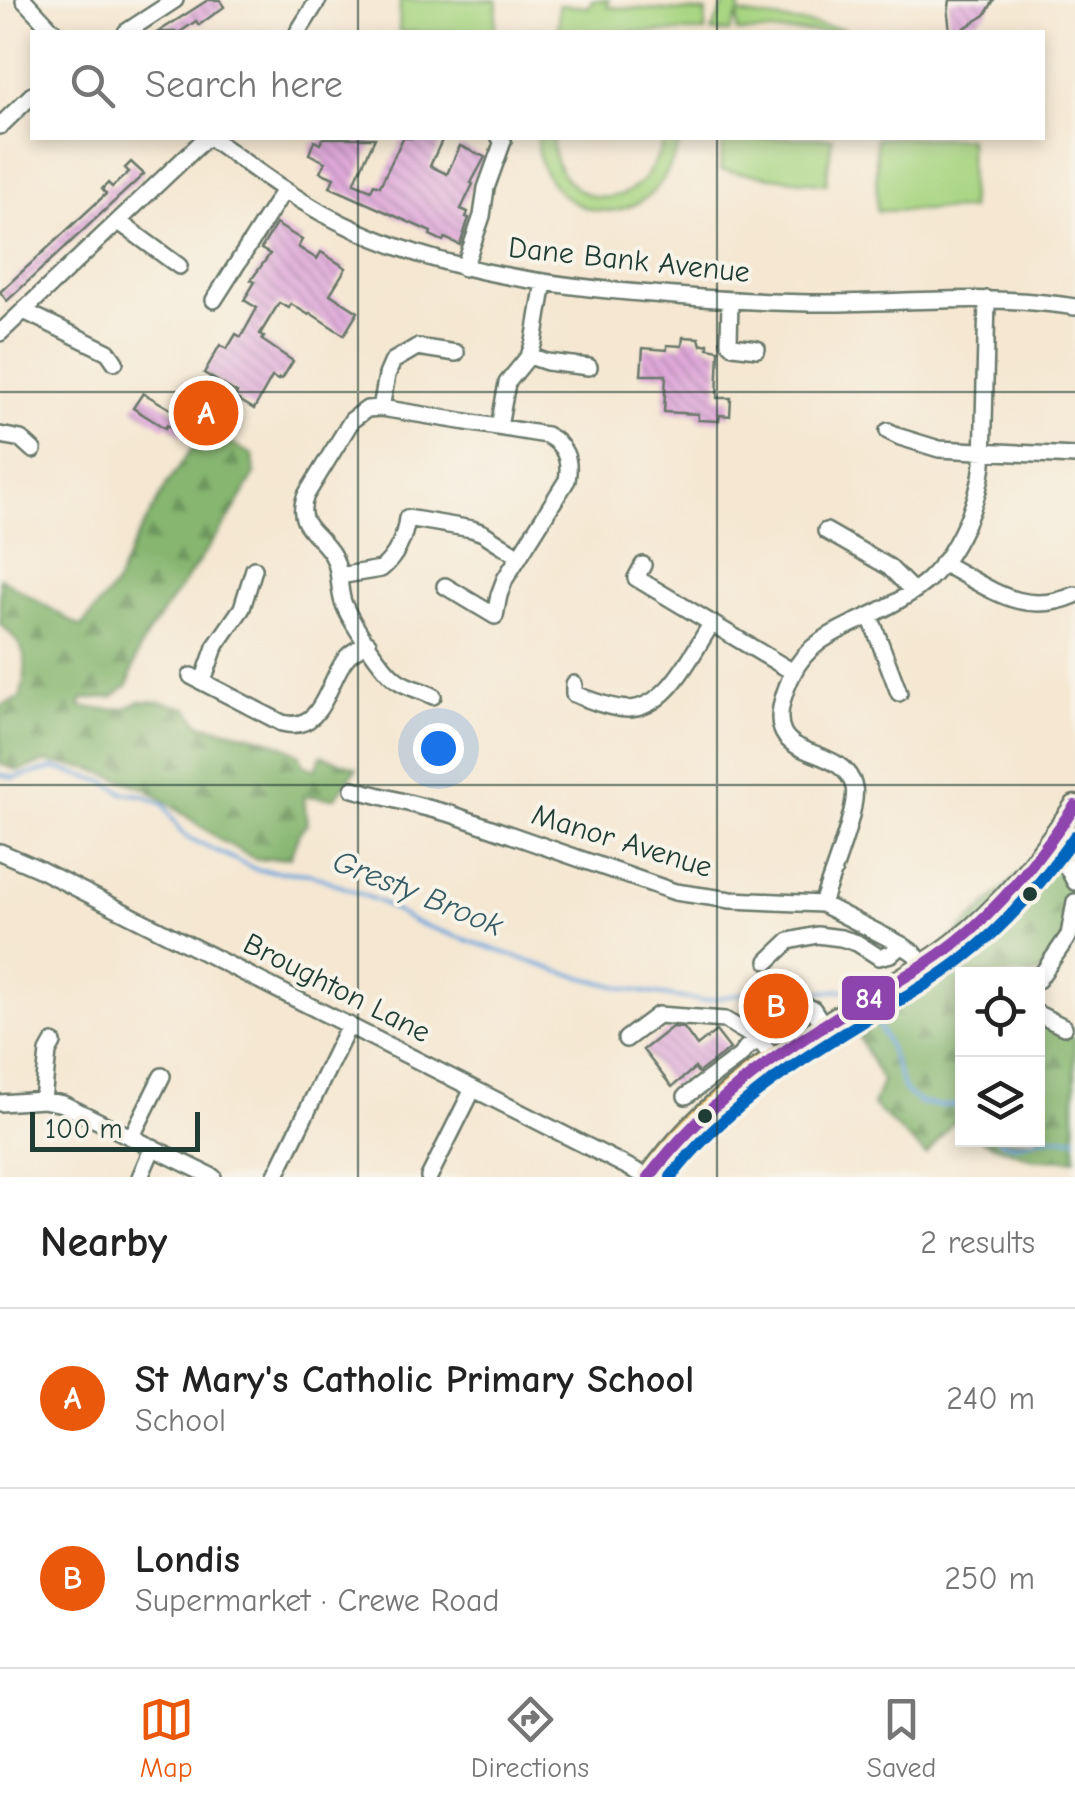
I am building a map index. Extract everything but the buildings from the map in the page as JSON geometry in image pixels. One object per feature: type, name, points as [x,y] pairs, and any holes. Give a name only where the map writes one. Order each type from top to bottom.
[{"type":"main road","points":[[649,1177],[692,1124],[729,1091],[773,1058],[923,966],[990,914],[1075,806]]},
{"type":"street","points":[[24,0],[52,30]]},
{"type":"street","points":[[129,30],[175,0]]},
{"type":"street","points":[[299,30],[318,0]]},
{"type":"street","points":[[0,126],[30,98]]},
{"type":"street","points":[[0,333],[119,222],[217,140]]},
{"type":"street","name":"Dane Bank Avenue","points":[[217,140],[284,190],[324,214],[379,240],[464,268],[622,292],[730,300],[841,303],[987,299],[1075,307]]},
{"type":"street","points":[[464,268],[502,140]]},
{"type":"street","points":[[214,300],[284,190]]},
{"type":"street","points":[[119,222],[179,266]]},
{"type":"street","points":[[498,427],[508,382],[529,356],[534,342],[544,282]]},
{"type":"street","points":[[822,904],[853,807],[854,788],[841,768],[795,746],[786,737],[780,706],[799,661],[822,640],[870,616],[930,577],[970,514],[980,489],[984,451],[987,299]]},
{"type":"street","points":[[730,300],[729,342],[756,349]]},
{"type":"street","points":[[24,311],[108,352],[115,362]]},
{"type":"street","points":[[381,408],[393,361],[417,347],[456,353]]},
{"type":"street","points":[[529,356],[589,368]]},
{"type":"street","points":[[433,696],[387,672],[344,605],[331,552],[304,520],[303,500],[356,415],[367,409],[381,408],[546,435],[565,452],[569,466],[566,480],[502,586],[495,616],[445,586]]},
{"type":"street","points":[[888,430],[930,448],[1075,456]]},
{"type":"street","points":[[0,435],[21,439],[33,450]]},
{"type":"street","points":[[339,576],[386,566],[406,534],[401,514],[472,529],[519,556]]},
{"type":"street","points":[[826,530],[889,567],[912,591]]},
{"type":"street","points":[[942,563],[1025,604],[1044,604],[1075,595]]},
{"type":"street","points":[[254,569],[242,608],[197,678],[286,725],[298,724],[321,707],[346,658],[368,644]]},
{"type":"street","points":[[635,578],[794,672]]},
{"type":"street","points":[[870,616],[899,685]]},
{"type":"street","points":[[572,694],[624,709],[651,704],[668,689],[712,623]]},
{"type":"street","name":"Manor Avenue","points":[[353,789],[451,814],[675,892],[731,900],[822,904],[902,945],[923,966]]},
{"type":"street","points":[[1052,839],[1075,882]]},
{"type":"street","name":"Broughton Lane","points":[[0,852],[649,1177]]},
{"type":"street","points":[[1045,970],[1069,935],[1075,902]]},
{"type":"street","points":[[768,961],[789,940],[817,936],[841,938],[879,958],[902,945]]},
{"type":"street","points":[[686,1096],[759,1040],[765,1028],[802,1006],[813,1010],[824,1026]]},
{"type":"street","points":[[626,1039],[658,1015],[725,1020],[759,1040],[773,1058]]},
{"type":"street","points":[[1045,1018],[1064,1027]]},
{"type":"street","points":[[274,1177],[350,1025]]},
{"type":"street","points":[[43,1100],[48,1052],[53,1043]]},
{"type":"street","points":[[132,1136],[162,1076]]},
{"type":"street","points":[[430,1177],[474,1088]]},
{"type":"street","points":[[0,1102],[43,1100],[74,1108],[213,1177]]},
{"type":"street","points":[[140,1177],[154,1146]]},
{"type":"green space","points":[[400,0],[497,0],[495,30],[399,30]]},
{"type":"green space","points":[[592,0],[609,0],[607,7],[706,12],[705,30],[558,30],[559,5],[589,7]]},
{"type":"green space","points":[[726,0],[741,0],[739,14],[845,29],[737,30],[738,14],[731,30],[713,30]]},
{"type":"green space","points":[[537,140],[553,140],[554,153],[566,179],[589,195],[617,196],[644,179],[665,140],[682,140],[654,191],[628,207],[609,211],[591,209],[559,191],[539,158]]},
{"type":"green space","points":[[724,140],[832,140],[826,184],[720,170]]},
{"type":"green space","points":[[876,140],[969,140],[970,209],[877,211]]},
{"type":"green space","points":[[214,435],[253,455],[255,474],[230,517],[149,632],[128,685],[113,697],[83,699],[80,707],[111,709],[140,701],[161,702],[187,708],[200,724],[281,745],[299,754],[304,765],[316,770],[321,755],[357,768],[335,798],[304,796],[307,824],[290,857],[257,860],[222,841],[147,789],[89,768],[44,762],[19,771],[0,764],[0,706],[20,698],[25,665],[21,648],[0,624],[0,578],[81,627],[115,586],[167,484],[192,449],[203,448]]},
{"type":"green space","points":[[1046,848],[1075,885],[1075,922],[1043,967],[955,967],[955,1122],[926,1155],[873,1106],[882,1081],[854,1028]]},
{"type":"green space","points":[[1045,1020],[1075,1039],[1075,1159],[1035,1160],[1000,1147],[1045,1147]]},
{"type":"waterway","name":"Gresty Brook","points":[[0,774],[14,778],[55,768],[106,782],[123,793],[143,795],[164,805],[181,832],[191,839],[257,870],[311,874],[380,902],[414,922],[558,971],[631,990],[702,1001],[779,987],[861,994]]},
{"type":"waterway","points":[[868,1007],[886,1040],[905,1092],[921,1103],[955,1105]]},
{"type":"waterway","points":[[1045,1139],[1075,1138]]},
{"type":"transit line","name":"84","points":[[649,1177],[717,1104],[768,1063],[930,961],[973,928],[1020,879],[1075,806]]},
{"type":"transit line","points":[[671,1177],[712,1132],[758,1092],[833,1040],[937,977],[978,946],[1023,902],[1075,836]]},
{"type":"place","name":"St Mary's Catholic Primary School","points":[[206,413]]},
{"type":"place","name":"Londis","points":[[776,1006]]}]
